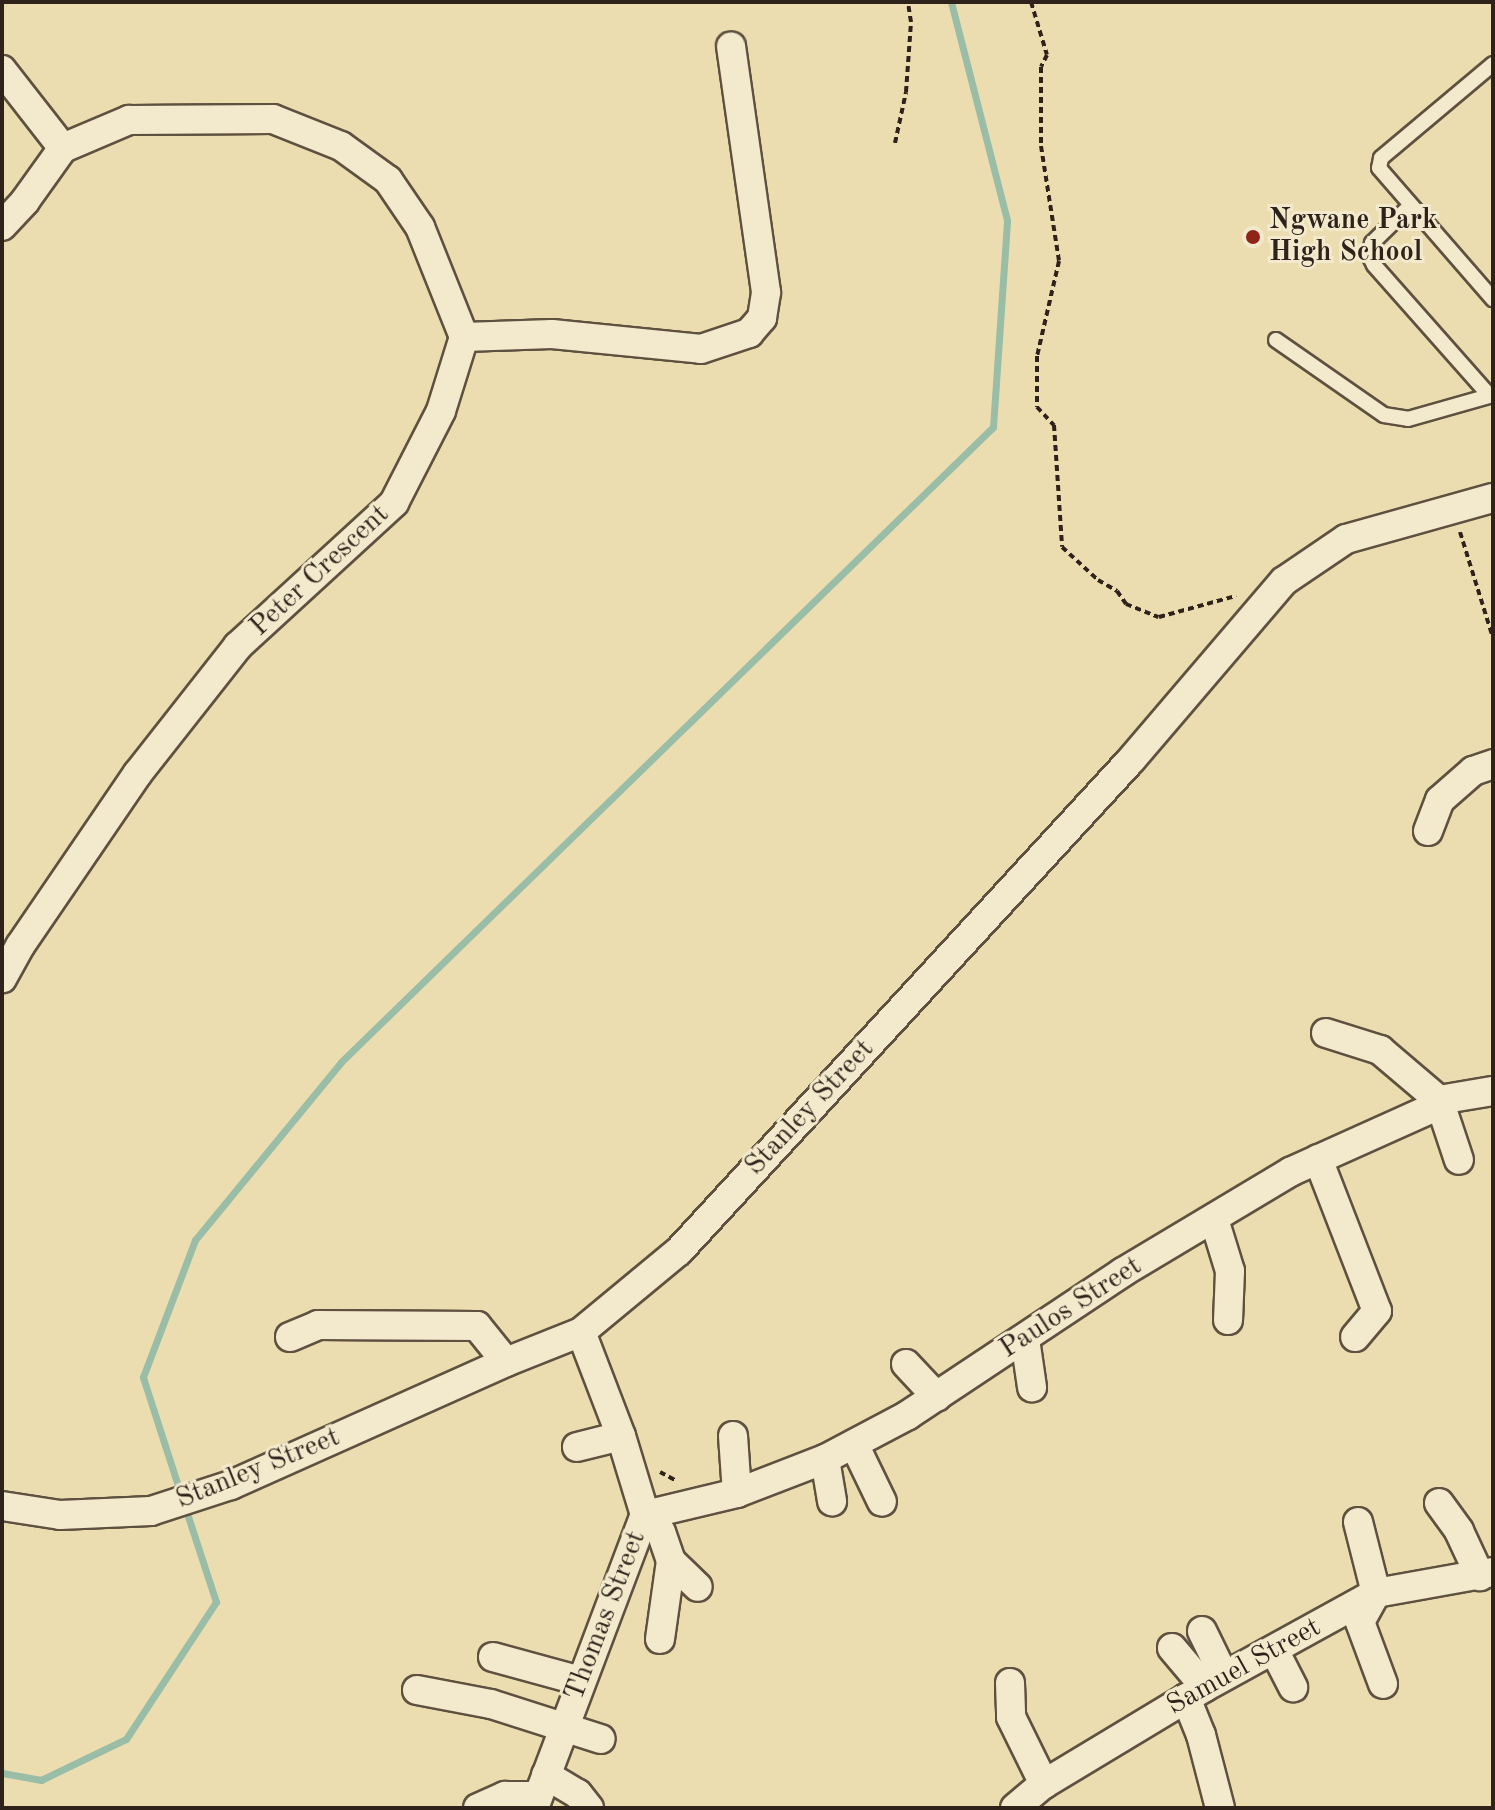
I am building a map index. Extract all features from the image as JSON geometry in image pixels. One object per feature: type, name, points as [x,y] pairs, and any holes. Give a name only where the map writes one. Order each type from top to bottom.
[{"type":"street","points":[[2,226],[63,148],[129,120],[273,119],[341,146],[388,180],[420,227],[464,337],[552,334],[701,349],[749,333],[762,318],[766,292],[731,46]]},
{"type":"street","points":[[2,70],[63,148]]},
{"type":"street","name":"Peter Crescent","points":[[2,978],[20,946],[138,773],[238,646],[394,503],[441,411],[464,337]]},
{"type":"street","name":"Stanley Street","points":[[2,1506],[60,1515],[151,1511],[231,1485],[506,1362],[581,1332],[679,1251],[1131,760],[1284,581],[1346,539],[1453,506],[1493,498]]},
{"type":"street","points":[[1428,831],[1440,800],[1473,771],[1493,764]]},
{"type":"street","points":[[1326,1033],[1380,1050],[1439,1100],[1459,1160]]},
{"type":"street","name":"Paulos Street","points":[[645,1515],[737,1493],[825,1459],[937,1397],[1123,1272],[1290,1172],[1430,1109],[1439,1100],[1493,1091]]},
{"type":"street","points":[[1318,1159],[1377,1311],[1355,1337]]},
{"type":"street","points":[[1214,1219],[1230,1271],[1228,1320]]},
{"type":"street","points":[[290,1337],[318,1325],[477,1326],[506,1362]]},
{"type":"street","name":"Thomas Street","points":[[539,1793],[645,1515],[621,1436],[581,1332]]},
{"type":"street","points":[[1025,1339],[1032,1387]]},
{"type":"street","points":[[906,1364],[937,1397]]},
{"type":"street","points":[[577,1447],[621,1436]]},
{"type":"street","points":[[733,1436],[737,1493]]},
{"type":"street","points":[[854,1444],[882,1502]]},
{"type":"street","points":[[825,1459],[832,1501]]},
{"type":"street","points":[[1439,1503],[1486,1574]]},
{"type":"street","points":[[645,1515],[661,1532],[671,1561],[660,1639]]},
{"type":"street","points":[[1358,1522],[1376,1593],[1360,1622],[1383,1684]]},
{"type":"street","points":[[671,1561],[698,1587]]},
{"type":"street","name":"Samuel Street","points":[[1016,1808],[1044,1784],[1205,1687],[1376,1593],[1486,1574]]},
{"type":"street","points":[[1202,1631],[1205,1687],[1201,1735],[1220,1808]]},
{"type":"street","points":[[1172,1648],[1205,1687]]},
{"type":"street","points":[[1274,1650],[1293,1687]]},
{"type":"street","points":[[493,1657],[581,1681]]},
{"type":"street","points":[[1010,1683],[1011,1717],[1044,1784]]},
{"type":"street","points":[[417,1690],[491,1704],[601,1739]]},
{"type":"street","points":[[478,1808],[505,1796],[539,1793],[601,1801],[609,1808]]},
{"type":"lane","points":[[1493,64],[1381,158],[1383,176],[1493,299]]},
{"type":"lane","points":[[1276,340],[1384,415],[1408,419],[1491,395],[1374,265],[1369,255],[1372,243],[1410,206]]},
{"type":"path","points":[[895,143],[906,92],[911,22],[908,2]]},
{"type":"path","points":[[1031,2],[1047,55],[1041,67],[1041,146],[1059,261],[1037,356],[1037,407],[1054,425],[1062,547],[1098,580],[1117,591],[1126,604],[1159,617],[1239,595]]},
{"type":"path","points":[[1453,506],[1493,638]]},
{"type":"waterway","points":[[181,1495],[143,1377],[195,1240],[341,1062],[993,427],[1007,220],[951,2]]},
{"type":"waterway","points":[[2,1773],[41,1780],[126,1739],[216,1602],[185,1507]]},
{"type":"place","name":"Ngwane Park High School","points":[[1253,237]]}]
